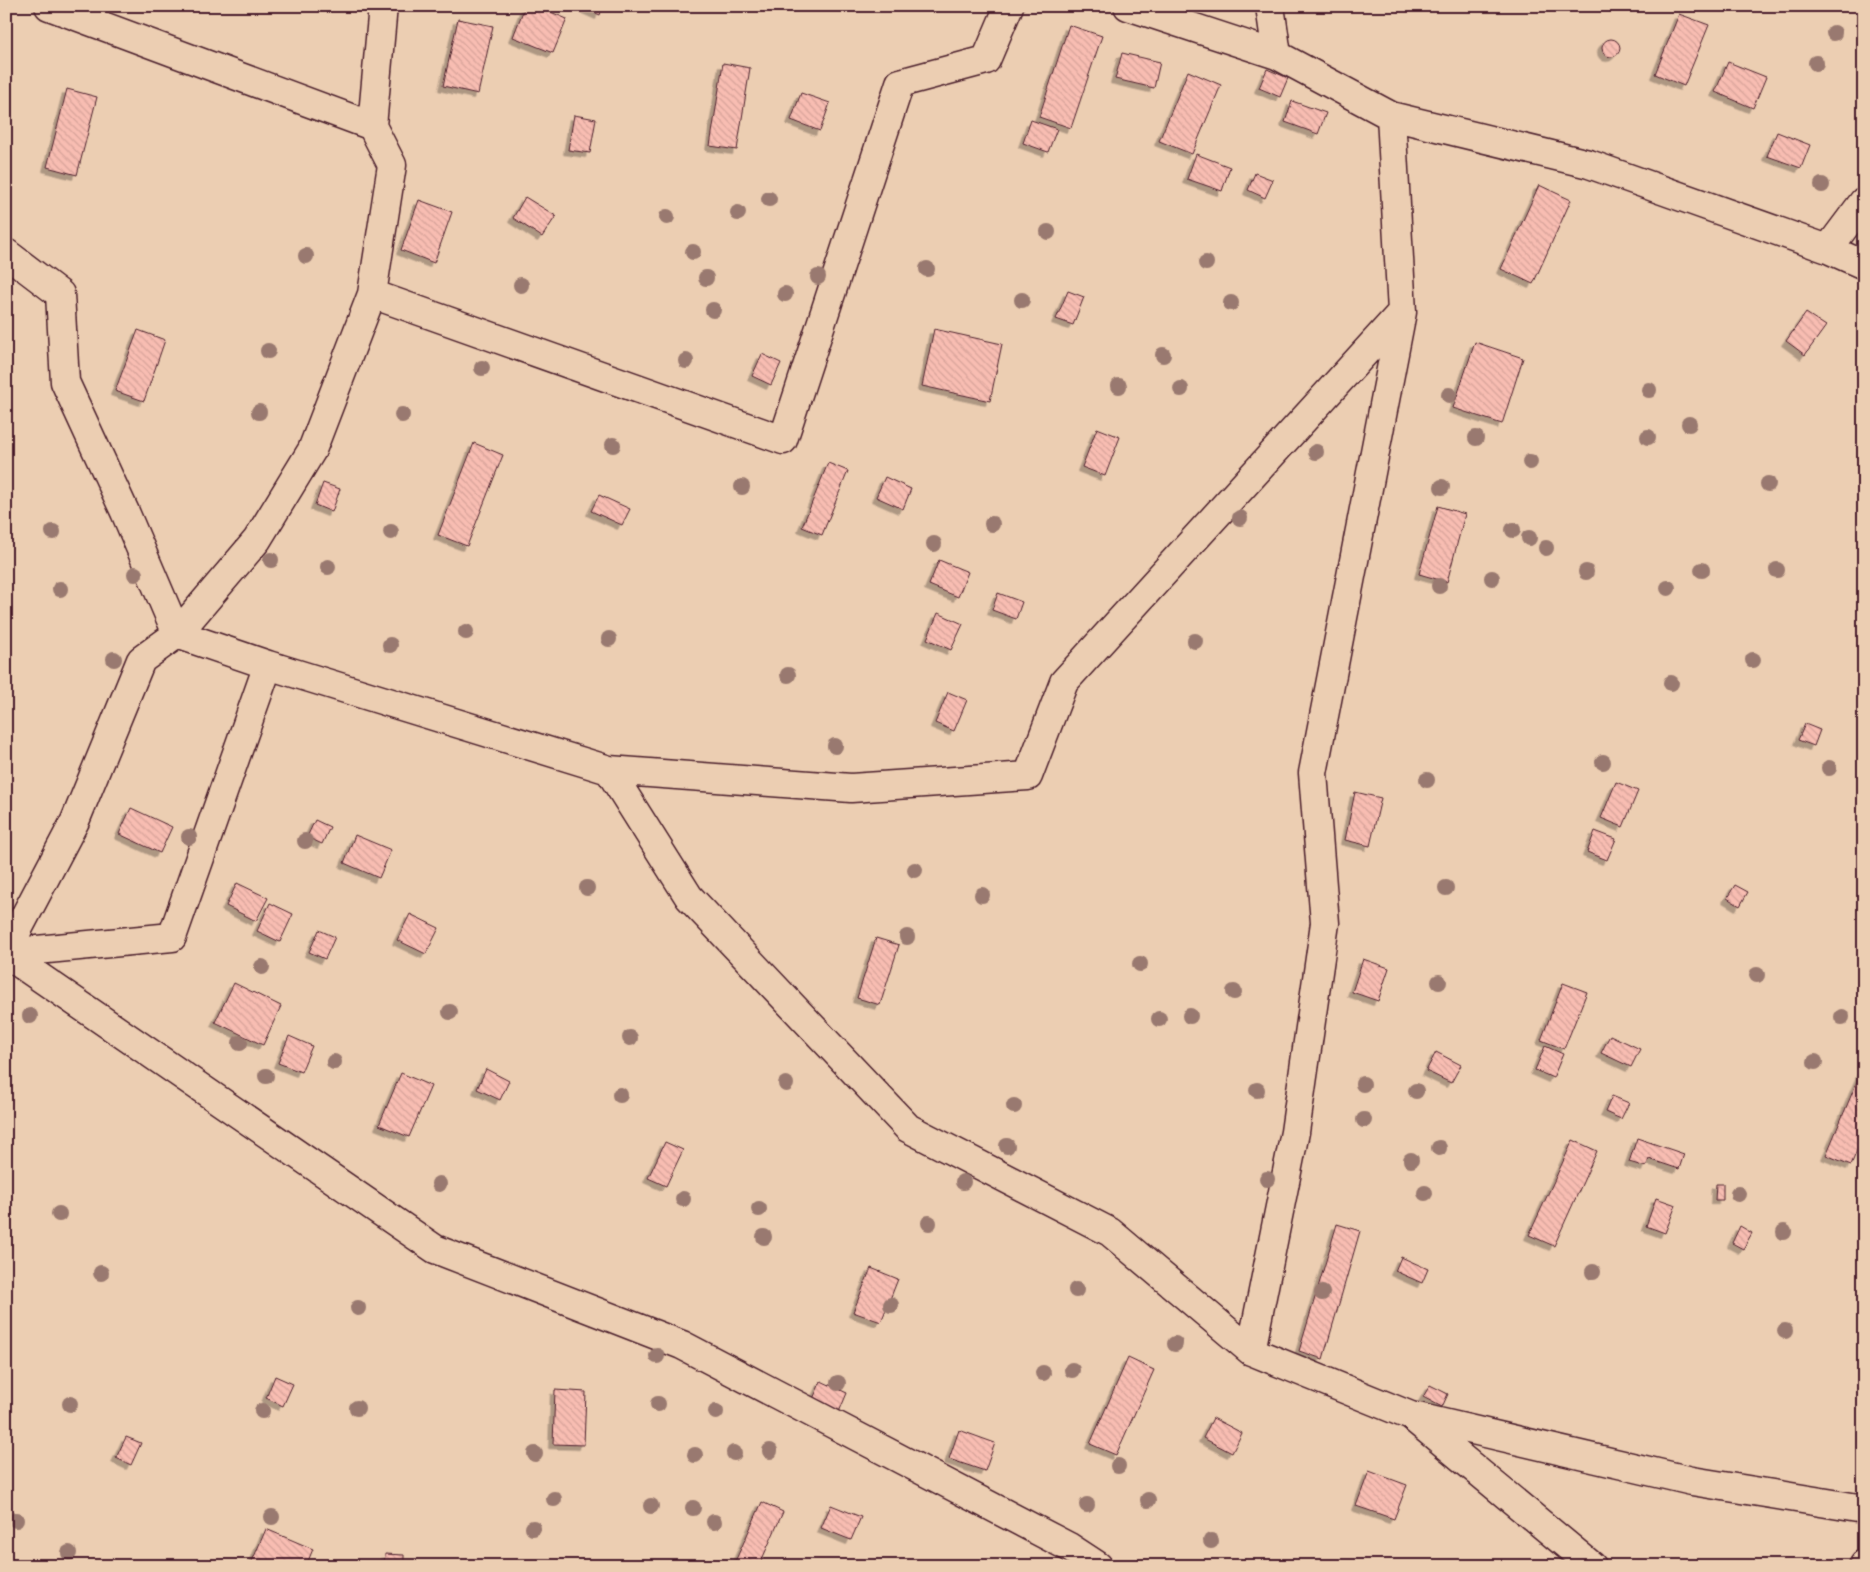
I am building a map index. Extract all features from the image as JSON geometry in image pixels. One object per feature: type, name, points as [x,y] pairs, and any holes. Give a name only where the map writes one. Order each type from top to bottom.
[{"type":"street","points":[[49,6],[372,126]]},
{"type":"street","points":[[6,953],[76,821],[141,660],[177,634],[257,540],[312,450],[372,294],[392,165],[372,126],[383,6]]},
{"type":"street","points":[[372,294],[783,440],[900,83],[986,60],[1009,6]]},
{"type":"street","points":[[1128,6],[1278,55],[1391,116],[1589,164],[1828,249],[1864,265]]},
{"type":"street","points":[[1270,6],[1278,55]]},
{"type":"street","points":[[1250,1351],[1295,1132],[1325,923],[1314,773],[1402,312],[1391,116]]},
{"type":"street","points":[[1828,249],[1864,202]]},
{"type":"street","points":[[6,252],[60,294],[65,382],[125,512],[177,634],[609,770],[851,788],[1028,776],[1064,682],[1402,312]]},
{"type":"street","points":[[6,953],[172,937],[268,664]]},
{"type":"street","points":[[609,770],[689,897],[908,1128],[1110,1232],[1250,1351],[1411,1416],[1692,1481],[1864,1509]]},
{"type":"street","points":[[6,953],[434,1249],[682,1345],[1070,1547],[1098,1566]]},
{"type":"street","points":[[1411,1416],[1592,1566]]},
{"type":"building","points":[[525,6],[537,6],[567,19],[553,53],[513,37]]},
{"type":"building","points":[[580,6],[603,6],[600,15]]},
{"type":"building","points":[[1679,14],[1709,25],[1684,86],[1655,74]]},
{"type":"building","points":[[458,19],[493,26],[478,94],[443,86]]},
{"type":"building","points":[[1069,25],[1102,36],[1071,128],[1039,117]]},
{"type":"building","points":[[1611,39],[1617,42],[1620,48],[1617,54],[1611,57],[1605,54],[1602,48],[1605,42]]},
{"type":"building","points":[[1122,53],[1160,62],[1154,88],[1115,79]]},
{"type":"building","points":[[1728,62],[1766,77],[1753,108],[1715,92]]},
{"type":"building","points":[[723,63],[750,68],[737,150],[710,146]]},
{"type":"building","points":[[1267,69],[1288,78],[1280,97],[1259,88]]},
{"type":"building","points":[[1188,71],[1221,85],[1192,154],[1159,141]]},
{"type":"building","points":[[67,89],[97,97],[77,175],[47,167]]},
{"type":"building","points":[[801,93],[830,103],[820,131],[791,120]]},
{"type":"building","points":[[1292,101],[1326,113],[1318,134],[1285,122]]},
{"type":"building","points":[[574,115],[596,119],[590,153],[568,150]]},
{"type":"building","points":[[1031,120],[1057,129],[1048,152],[1023,143]]},
{"type":"building","points":[[1777,132],[1810,145],[1801,168],[1767,156]]},
{"type":"building","points":[[1196,154],[1230,167],[1222,191],[1187,179]]},
{"type":"building","points":[[1255,173],[1273,180],[1265,198],[1248,190]]},
{"type":"building","points":[[1539,185],[1571,200],[1533,284],[1501,269]]},
{"type":"building","points":[[525,197],[556,216],[542,237],[513,218]]},
{"type":"building","points":[[419,200],[452,212],[434,263],[401,250]]},
{"type":"building","points":[[1068,291],[1084,297],[1073,325],[1056,319]]},
{"type":"building","points":[[1806,313],[1826,326],[1805,355],[1786,341]]},
{"type":"building","points":[[934,329],[1002,344],[990,401],[922,386]]},
{"type":"building","points":[[138,330],[165,340],[144,401],[115,391]]},
{"type":"building","points":[[1475,342],[1523,358],[1502,424],[1453,408]]},
{"type":"building","points":[[762,354],[781,363],[771,385],[752,376]]},
{"type":"building","points":[[1097,428],[1120,437],[1105,476],[1082,467]]},
{"type":"building","points":[[474,443],[503,455],[467,546],[438,535]]},
{"type":"building","points":[[828,463],[848,471],[822,535],[802,527]]},
{"type":"building","points":[[885,477],[911,489],[903,509],[876,497]]},
{"type":"building","points":[[323,483],[340,489],[332,512],[315,505]]},
{"type":"building","points":[[599,495],[630,509],[622,525],[591,511]]},
{"type":"building","points":[[1438,506],[1465,514],[1447,582],[1419,574]]},
{"type":"building","points":[[939,560],[968,572],[958,597],[929,585]]},
{"type":"building","points":[[998,593],[1022,602],[1016,619],[992,610]]},
{"type":"building","points":[[938,613],[963,624],[951,650],[927,639]]},
{"type":"building","points":[[948,692],[967,700],[954,731],[935,723]]},
{"type":"building","points":[[1805,724],[1820,730],[1814,746],[1798,740]]},
{"type":"building","points":[[1616,782],[1638,791],[1623,827],[1601,818]]},
{"type":"building","points":[[1355,792],[1381,798],[1370,846],[1345,840]]},
{"type":"building","points":[[131,808],[172,827],[160,853],[119,834]]},
{"type":"building","points":[[315,820],[330,827],[322,844],[307,837]]},
{"type":"building","points":[[1595,831],[1616,839],[1607,860],[1587,852]]},
{"type":"building","points":[[355,835],[391,850],[379,878],[344,863]]},
{"type":"building","points":[[237,883],[268,898],[256,921],[226,906]]},
{"type":"building","points":[[1735,885],[1748,892],[1740,906],[1727,898]]},
{"type":"building","points":[[270,903],[293,914],[280,942],[257,931]]},
{"type":"building","points":[[410,914],[439,928],[426,954],[397,940]]},
{"type":"building","points":[[319,930],[335,937],[325,959],[309,952]]},
{"type":"building","points":[[876,938],[899,945],[880,1005],[857,998]]},
{"type":"building","points":[[1363,959],[1389,968],[1378,1001],[1352,992]]},
{"type":"building","points":[[234,983],[281,1006],[263,1045],[215,1022]]},
{"type":"building","points":[[1563,983],[1587,992],[1564,1049],[1541,1040]]},
{"type":"building","points":[[1610,1035],[1640,1049],[1631,1067],[1601,1053]]},
{"type":"building","points":[[289,1036],[312,1046],[301,1072],[278,1063]]},
{"type":"building","points":[[1545,1046],[1563,1054],[1553,1078],[1535,1070]]},
{"type":"building","points":[[1436,1052],[1461,1065],[1451,1083],[1426,1071]]},
{"type":"building","points":[[1864,1065],[1864,1134],[1851,1165],[1826,1155]]},
{"type":"building","points":[[486,1069],[509,1081],[500,1100],[477,1089]]},
{"type":"building","points":[[401,1073],[431,1086],[409,1137],[379,1125]]},
{"type":"building","points":[[1612,1096],[1629,1103],[1621,1119],[1605,1112]]},
{"type":"building","points":[[1637,1138],[1684,1154],[1679,1169],[1649,1159],[1646,1167],[1629,1162]]},
{"type":"building","points":[[1573,1140],[1597,1151],[1554,1246],[1529,1235]]},
{"type":"building","points":[[665,1142],[683,1150],[666,1186],[648,1178]]},
{"type":"building","points":[[1716,1184],[1723,1184],[1723,1200],[1715,1200]]},
{"type":"building","points":[[1656,1198],[1676,1205],[1665,1233],[1646,1226]]},
{"type":"building","points":[[1337,1224],[1360,1231],[1323,1359],[1299,1351]]},
{"type":"building","points":[[1740,1226],[1752,1233],[1743,1249],[1732,1243]]},
{"type":"building","points":[[1401,1257],[1428,1269],[1422,1283],[1395,1271]]},
{"type":"building","points":[[871,1268],[898,1279],[881,1322],[853,1312]]},
{"type":"building","points":[[1128,1358],[1154,1370],[1116,1455],[1090,1444]]},
{"type":"building","points":[[275,1376],[293,1384],[283,1406],[266,1398]]},
{"type":"building","points":[[821,1381],[847,1393],[839,1412],[812,1401]]},
{"type":"building","points":[[1430,1385],[1448,1394],[1442,1407],[1423,1397]]},
{"type":"building","points":[[555,1390],[586,1392],[584,1445],[553,1444]]},
{"type":"building","points":[[1213,1418],[1242,1433],[1232,1453],[1203,1438]]},
{"type":"building","points":[[959,1430],[995,1443],[985,1471],[949,1459]]},
{"type":"building","points":[[126,1437],[141,1443],[131,1465],[116,1458]]},
{"type":"building","points":[[1369,1471],[1407,1485],[1394,1519],[1356,1506]]},
{"type":"building","points":[[762,1502],[783,1512],[759,1566],[733,1566]]},
{"type":"building","points":[[831,1505],[861,1517],[851,1540],[821,1528]]},
{"type":"building","points":[[266,1529],[313,1549],[306,1566],[250,1566]]},
{"type":"building","points":[[385,1554],[404,1555],[404,1566],[384,1566]]}]
